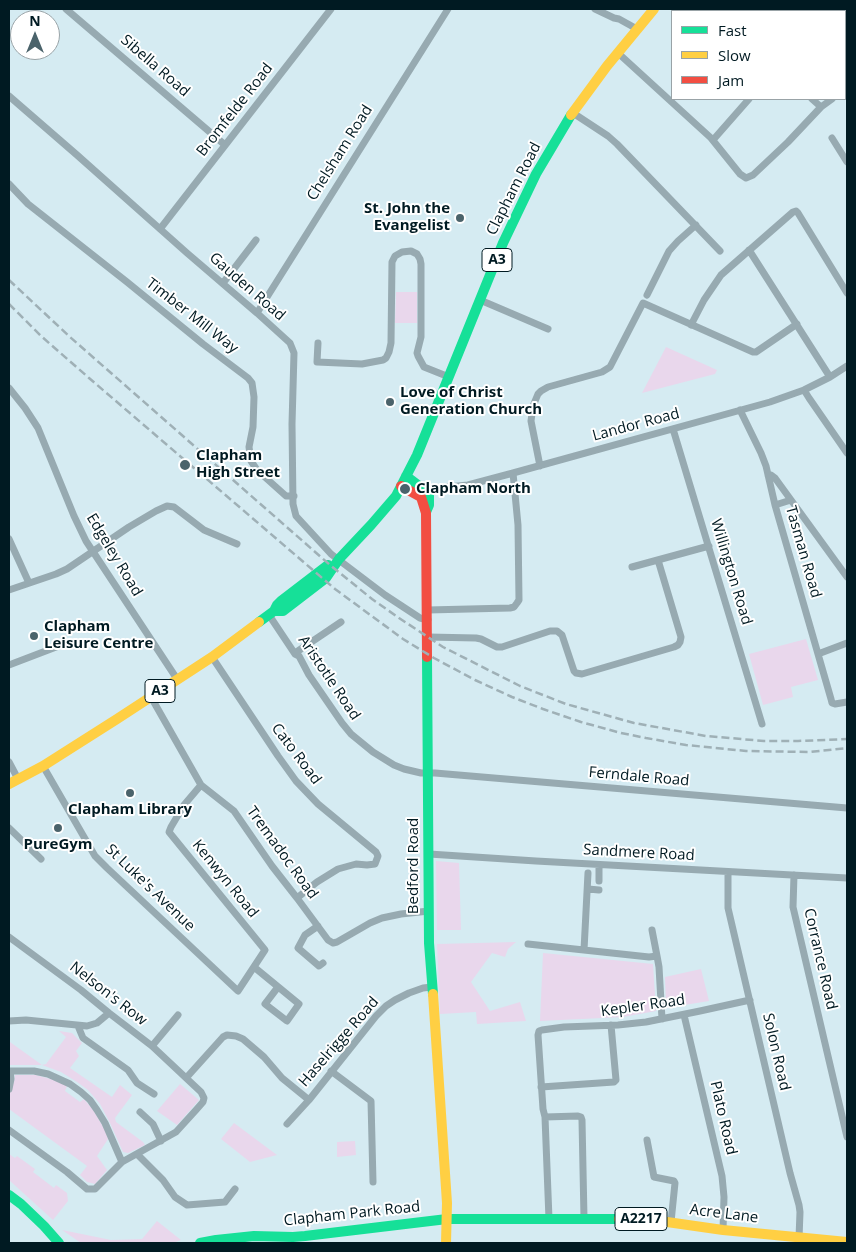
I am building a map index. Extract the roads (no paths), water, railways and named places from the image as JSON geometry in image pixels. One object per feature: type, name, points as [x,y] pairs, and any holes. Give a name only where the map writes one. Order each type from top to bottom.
[{"type":"main road","name":"Clapham Road","points":[[404,481],[417,455],[503,243],[536,174],[573,113],[654,9]]},
{"type":"main road","points":[[404,481],[419,485],[427,492]]},
{"type":"main road","points":[[404,481],[421,497],[426,513]]},
{"type":"main road","name":"A3","points":[[13,782],[44,766],[151,697],[212,657],[272,613],[277,605],[295,590],[332,562],[339,560],[389,505],[404,481]]},
{"type":"main road","name":"Bedford Road","points":[[427,492],[429,498],[426,513],[429,911],[432,987],[447,1203],[446,1243]]},
{"type":"main road","points":[[9,1195],[44,1226],[59,1243]]},
{"type":"main road","name":"Acre Lane","points":[[446,1219],[630,1218],[723,1230],[847,1242]]},
{"type":"main road","name":"Clapham Park Road","points":[[200,1243],[254,1236],[285,1240],[446,1219]]},
{"type":"street","name":"Sibella Road","points":[[66,9],[92,29],[225,145]]},
{"type":"street","name":"Bromfelde Road","points":[[160,229],[331,9]]},
{"type":"street","name":"Chelsham Road","points":[[257,313],[448,9]]},
{"type":"street","points":[[595,9],[638,29]]},
{"type":"street","points":[[618,53],[713,140],[740,174],[746,178],[750,177],[831,100]]},
{"type":"street","name":"Gauden Road","points":[[9,96],[290,343],[294,353],[292,424],[294,508],[299,519],[331,554],[385,595],[420,618],[428,615]]},
{"type":"street","points":[[713,140],[748,100]]},
{"type":"street","points":[[813,100],[822,107]]},
{"type":"street","points":[[573,113],[617,144],[720,251]]},
{"type":"street","points":[[832,138],[847,162]]},
{"type":"street","name":"Timber Mill Way","points":[[9,184],[28,204],[248,378],[252,383],[254,397],[253,427],[249,447],[250,461],[257,470],[286,496],[294,496]]},
{"type":"street","points":[[691,325],[704,300],[725,271],[793,212],[798,213],[847,293]]},
{"type":"street","points":[[647,295],[669,251],[678,240],[696,225]]},
{"type":"street","points":[[223,283],[256,240]]},
{"type":"street","points":[[749,250],[830,377]]},
{"type":"street","points":[[318,343],[317,362],[362,364],[386,358],[391,343],[392,262],[395,256],[402,252],[411,251],[417,254],[421,264],[421,337],[417,353],[424,367],[449,377]]},
{"type":"street","points":[[480,300],[548,329]]},
{"type":"street","points":[[540,466],[531,421],[532,410],[538,394],[548,386],[602,372],[610,367],[643,303],[753,352],[756,352],[797,324]]},
{"type":"street","name":"Landor Road","points":[[427,492],[437,488],[468,485],[513,474],[770,402],[804,390],[847,366]]},
{"type":"street","name":"Edgeley Road","points":[[9,388],[38,428],[74,516],[92,551],[177,679]]},
{"type":"street","points":[[804,390],[847,453]]},
{"type":"street","name":"Tasman Road","points":[[740,410],[766,466],[775,505],[831,700],[833,704],[847,702]]},
{"type":"street","name":"Willington Road","points":[[673,429],[762,724]]},
{"type":"street","points":[[428,615],[510,608],[518,603],[518,525],[513,474]]},
{"type":"street","points":[[768,474],[775,478],[847,577]]},
{"type":"street","points":[[775,505],[791,500]]},
{"type":"street","points":[[9,590],[67,569],[112,537],[149,515],[171,506],[204,530],[237,544]]},
{"type":"street","points":[[9,538],[29,583]]},
{"type":"street","points":[[632,567],[709,546]]},
{"type":"street","points":[[428,637],[476,638],[497,648],[550,631],[557,631],[562,635],[574,671],[582,674],[674,647],[678,645],[681,637],[658,560]]},
{"type":"street","name":"Aristotle Road","points":[[272,613],[309,675],[342,723],[352,734],[373,752],[394,765],[417,773],[428,773]]},
{"type":"street","points":[[295,653],[341,622]]},
{"type":"street","points":[[818,654],[847,643]]},
{"type":"street","points":[[9,665],[64,644]]},
{"type":"street","name":"Cato Road","points":[[212,657],[296,781],[318,804],[376,852],[378,856],[375,864],[356,864],[338,869],[317,882],[297,898]]},
{"type":"street","name":"Tremadoc Road","points":[[151,697],[201,785],[234,811],[272,866],[328,940],[333,943],[370,922],[382,918],[423,910],[429,911]]},
{"type":"street","points":[[9,762],[13,782]]},
{"type":"street","name":"St Luke's Avenue","points":[[44,766],[95,856],[238,992]]},
{"type":"street","name":"Ferndale Road","points":[[428,773],[847,808]]},
{"type":"street","name":"Kenwyn Road","points":[[201,785],[184,805],[169,832],[265,950],[238,992]]},
{"type":"street","points":[[9,828],[41,859]]},
{"type":"street","name":"Sandmere Road","points":[[429,854],[847,878]]},
{"type":"street","points":[[599,865],[599,881]]},
{"type":"street","name":"Solon Road","points":[[728,872],[728,908],[799,1205],[799,1238]]},
{"type":"street","points":[[584,950],[588,873]]},
{"type":"street","name":"Corrance Road","points":[[794,875],[793,907],[846,1126],[847,1137]]},
{"type":"street","points":[[588,889],[599,890]]},
{"type":"street","points":[[318,926],[305,934],[298,948],[319,966],[323,963]]},
{"type":"street","points":[[652,930],[659,967],[662,1019]]},
{"type":"street","name":"Nelson's Row","points":[[9,937],[152,1046],[203,1094],[203,1102],[176,1132],[122,1162],[95,1189],[87,1189],[9,1130]]},
{"type":"street","points":[[528,944],[649,957],[657,956]]},
{"type":"street","points":[[254,967],[299,1004],[287,1021],[265,1004],[278,987]]},
{"type":"street","name":"Haselrigge Road","points":[[186,1077],[223,1037],[227,1035],[236,1036],[243,1039],[264,1057],[282,1078],[309,1100],[386,1006],[409,993],[432,987]]},
{"type":"street","name":"Kepler Road","points":[[541,1087],[539,1031],[564,1027],[612,1025],[662,1019],[750,1000]]},
{"type":"street","points":[[9,1021],[26,1020],[87,1026],[97,1023],[109,1012]]},
{"type":"street","points":[[152,1046],[178,1015]]},
{"type":"street","name":"Plato Road","points":[[684,1015],[722,1176],[724,1197],[723,1230]]},
{"type":"street","points":[[549,1219],[541,1087],[614,1082],[616,1080],[612,1025]]},
{"type":"street","points":[[78,1026],[83,1038],[128,1070],[137,1083],[154,1094]]},
{"type":"street","points":[[9,1089],[11,1079],[9,1071],[34,1071],[48,1074],[70,1084],[90,1100],[97,1110],[105,1123],[122,1162]]},
{"type":"street","points":[[331,1071],[371,1101],[373,1182]]},
{"type":"street","points":[[287,1124],[309,1100]]},
{"type":"street","points":[[140,1112],[153,1124],[162,1141]]},
{"type":"street","points":[[544,1117],[581,1117],[584,1218]]},
{"type":"street","points":[[647,1140],[654,1177],[674,1181],[675,1183],[671,1222]]},
{"type":"street","points":[[137,1154],[163,1180],[175,1196],[187,1205],[225,1202],[235,1189]]},
{"type":"railway","points":[[9,280],[70,337],[330,565],[372,599],[443,647],[520,686],[566,704],[634,723],[706,736],[764,741],[847,739]]},
{"type":"railway","points":[[9,304],[41,336],[89,378],[335,589],[403,639],[475,680],[512,697],[581,722],[646,738],[686,745],[746,751],[810,752],[847,748]]},
{"type":"place","name":"St. John the Evangelist","points":[[460,218]]},
{"type":"place","name":"Love of Christ Generation Church","points":[[390,402]]},
{"type":"place","name":"Clapham High Street","points":[[185,465]]},
{"type":"place","name":"Clapham North","points":[[405,489]]},
{"type":"place","name":"Clapham Leisure Centre","points":[[34,636]]},
{"type":"place","name":"Clapham Library","points":[[130,793]]},
{"type":"place","name":"PureGym","points":[[58,828]]}]
